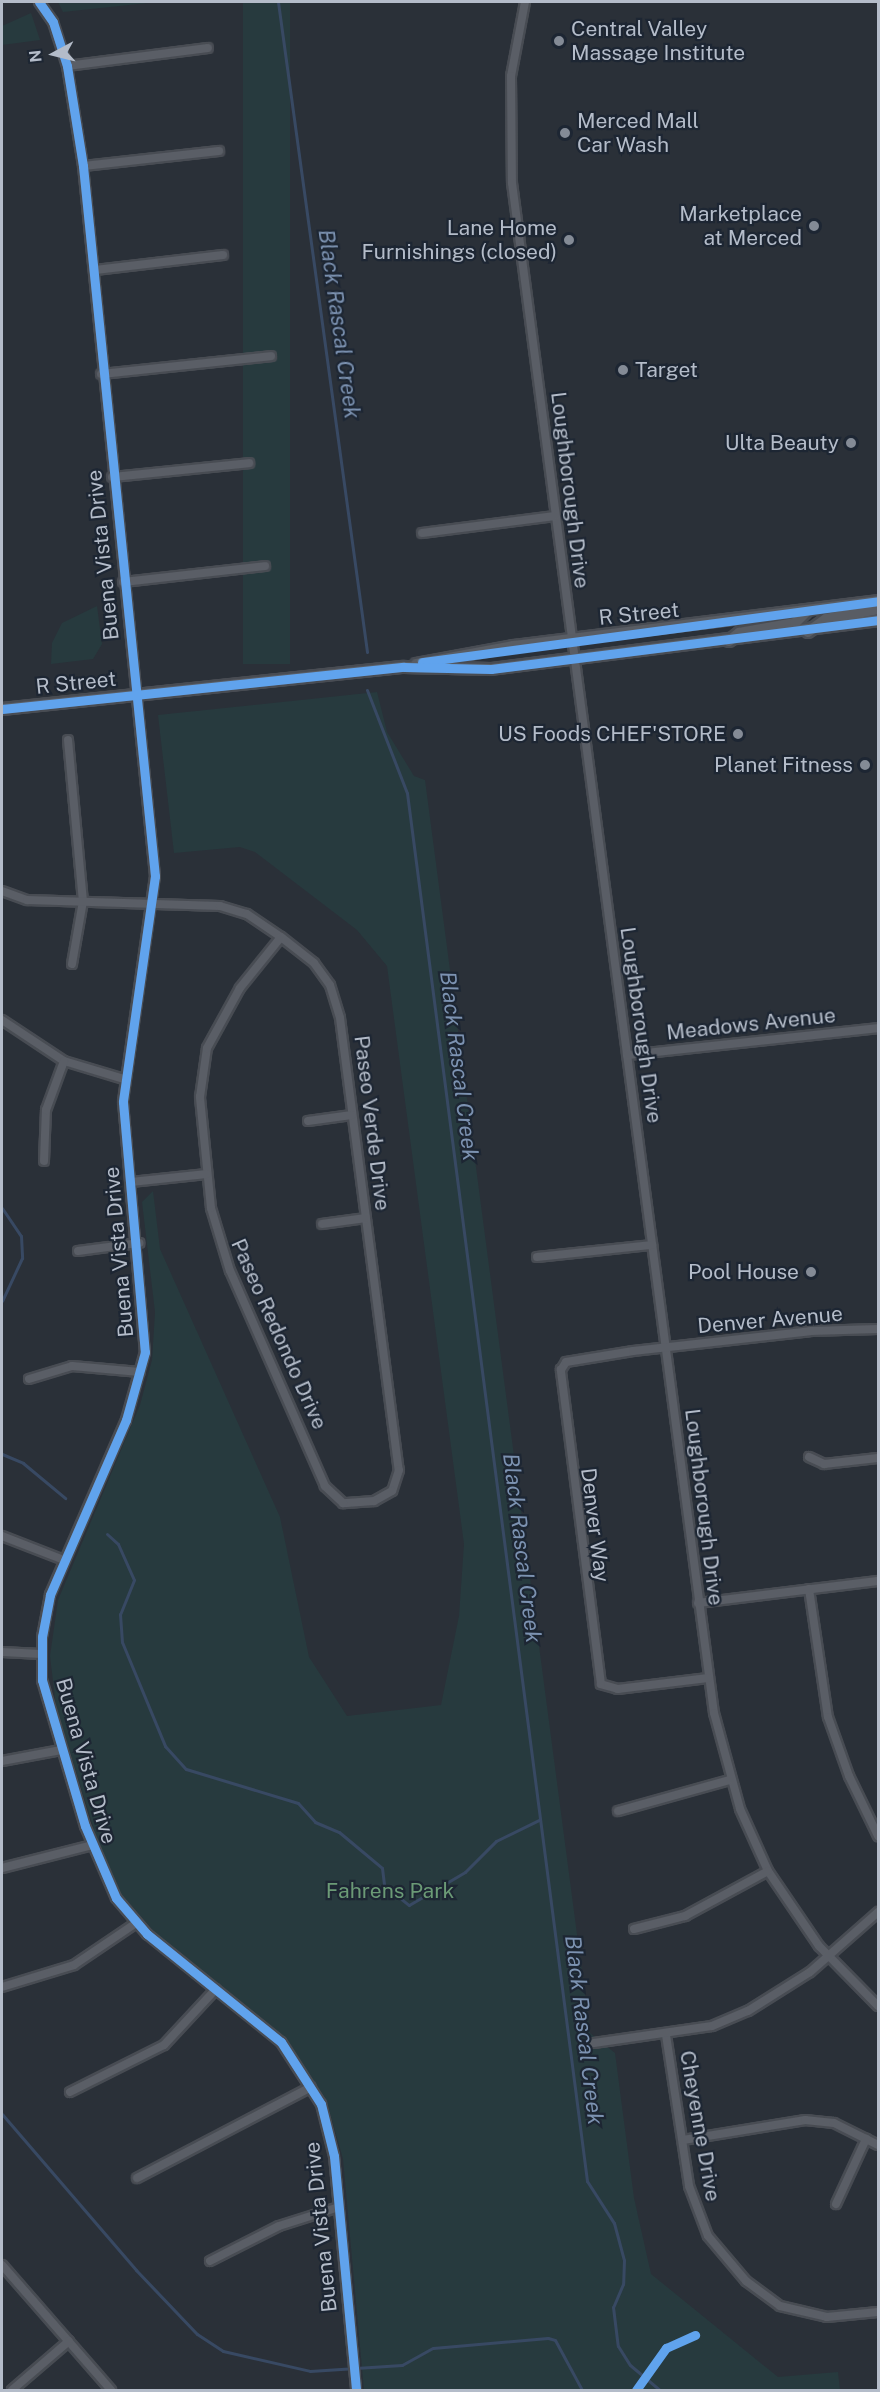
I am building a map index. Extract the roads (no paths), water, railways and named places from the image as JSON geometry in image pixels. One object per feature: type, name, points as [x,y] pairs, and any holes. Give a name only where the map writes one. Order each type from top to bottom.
[{"type":"street","name":"Buena Vista Drive","points":[[39,2],[53,22],[67,66],[82,166],[123,582],[153,839],[154,903],[124,1079],[131,1182],[139,1243],[146,1330],[140,1372],[126,1420],[64,1560],[46,1612],[41,1654],[61,1750],[92,1845],[108,1885],[136,1923],[281,2042],[311,2087],[330,2134],[356,2391]]},
{"type":"street","name":"Loughborough Drive","points":[[525,2],[511,76],[512,183],[708,1678],[730,1780],[768,1871],[828,1956],[879,2006]]},
{"type":"street","points":[[67,66],[207,48]]},
{"type":"street","points":[[82,166],[219,151]]},
{"type":"street","points":[[94,270],[223,255]]},
{"type":"street","points":[[102,374],[271,356]]},
{"type":"street","points":[[112,477],[249,463]]},
{"type":"street","points":[[422,533],[555,516]]},
{"type":"street","points":[[123,582],[266,566]]},
{"type":"street","name":"R Street","points":[[404,667],[445,656],[879,601]]},
{"type":"street","points":[[808,632],[826,619],[879,609]]},
{"type":"street","points":[[726,643],[739,633],[795,623],[806,612]]},
{"type":"street","name":"R Street","points":[[2,709],[404,667],[491,669],[726,643],[879,620]]},
{"type":"street","points":[[68,740],[83,901],[72,964]]},
{"type":"street","name":"Paseo Verde Drive","points":[[2,891],[27,900],[220,906],[247,914],[281,937],[314,963],[330,985],[340,1018],[399,1470]]},
{"type":"street","name":"Paseo Redondo Drive","points":[[281,937],[240,988],[207,1048],[200,1097],[207,1174],[221,1248],[325,1486],[343,1503],[374,1501],[392,1491],[399,1470]]},
{"type":"street","points":[[2,1020],[64,1061],[124,1079]]},
{"type":"street","name":"Meadows Avenue","points":[[627,1055],[879,1028]]},
{"type":"street","points":[[44,1161],[46,1110],[64,1061]]},
{"type":"street","points":[[308,1121],[352,1115]]},
{"type":"street","points":[[131,1182],[207,1174]]},
{"type":"street","points":[[322,1224],[366,1218]]},
{"type":"street","points":[[78,1251],[139,1243]]},
{"type":"street","points":[[537,1257],[652,1245]]},
{"type":"street","name":"Denver Avenue","points":[[665,1348],[810,1331],[879,1329]]},
{"type":"street","name":"Denver Way","points":[[665,1348],[582,1358],[561,1370],[595,1671],[609,1688],[708,1678]]},
{"type":"street","points":[[29,1379],[72,1366],[140,1372]]},
{"type":"street","points":[[809,1457],[824,1464],[879,1458]]},
{"type":"street","points":[[2,1536],[64,1560]]},
{"type":"street","points":[[698,1603],[879,1581]]},
{"type":"street","points":[[809,1589],[828,1717],[849,1776],[879,1836]]},
{"type":"street","points":[[2,1652],[41,1654]]},
{"type":"street","points":[[2,1761],[61,1750]]},
{"type":"street","points":[[618,1811],[730,1780]]},
{"type":"street","points":[[2,1868],[92,1845]]},
{"type":"street","points":[[634,1929],[685,1916],[768,1871]]},
{"type":"street","points":[[594,2043],[666,2035],[712,2026],[748,2011],[828,1956],[879,1911]]},
{"type":"street","points":[[2,1987],[92,1956],[136,1923]]},
{"type":"street","points":[[70,2092],[164,2045],[216,1989]]},
{"type":"street","name":"Cheyenne Drive","points":[[666,2035],[683,2140],[699,2218],[747,2281],[780,2306],[806,2316],[879,2312]]},
{"type":"street","points":[[137,2178],[311,2087]]},
{"type":"street","points":[[683,2140],[805,2120],[834,2123],[879,2145]]},
{"type":"street","points":[[836,2204],[866,2139]]},
{"type":"street","points":[[210,2261],[279,2226],[339,2207]]},
{"type":"street","points":[[2,2265],[111,2391]]},
{"type":"street","points":[[12,2391],[69,2341]]},
{"type":"waterway","name":"Black Rascal Creek","points":[[278,2],[367,652]]},
{"type":"waterway","name":"Black Rascal Creek","points":[[367,690],[407,793],[587,2181],[614,2223],[624,2260],[623,2284],[613,2307],[618,2346],[630,2365],[660,2390]]},
{"type":"waterway","points":[[2,1208],[21,1236],[22,1258],[2,1301]]},
{"type":"waterway","points":[[2,1454],[23,1463],[65,1498]]},
{"type":"waterway","points":[[107,1534],[118,1544],[134,1580],[120,1614],[122,1642],[165,1746],[186,1769],[298,1803],[315,1822],[339,1832],[382,1868],[384,1885],[409,1905],[465,1872],[496,1841],[539,1820]]},
{"type":"waterway","points":[[2,2114],[136,2270],[197,2334],[223,2351],[310,2371],[402,2365],[433,2348],[548,2338],[555,2340],[582,2390]]},
{"type":"place","name":"Central Valley Massage Institute","points":[[559,41]]},
{"type":"place","name":"Merced Mall Car Wash","points":[[565,133]]},
{"type":"place","name":"Marketplace at Merced","points":[[814,226]]},
{"type":"place","name":"Lane Home Furnishings (closed)","points":[[569,240]]},
{"type":"place","name":"Target","points":[[623,370]]},
{"type":"place","name":"Ulta Beauty","points":[[851,443]]},
{"type":"place","name":"US Foods CHEF'STORE","points":[[738,734]]},
{"type":"place","name":"Planet Fitness","points":[[865,765]]},
{"type":"place","name":"Pool House","points":[[811,1272]]},
{"type":"park label","name":"Fahrens Park","points":[[390,1891]]}]
